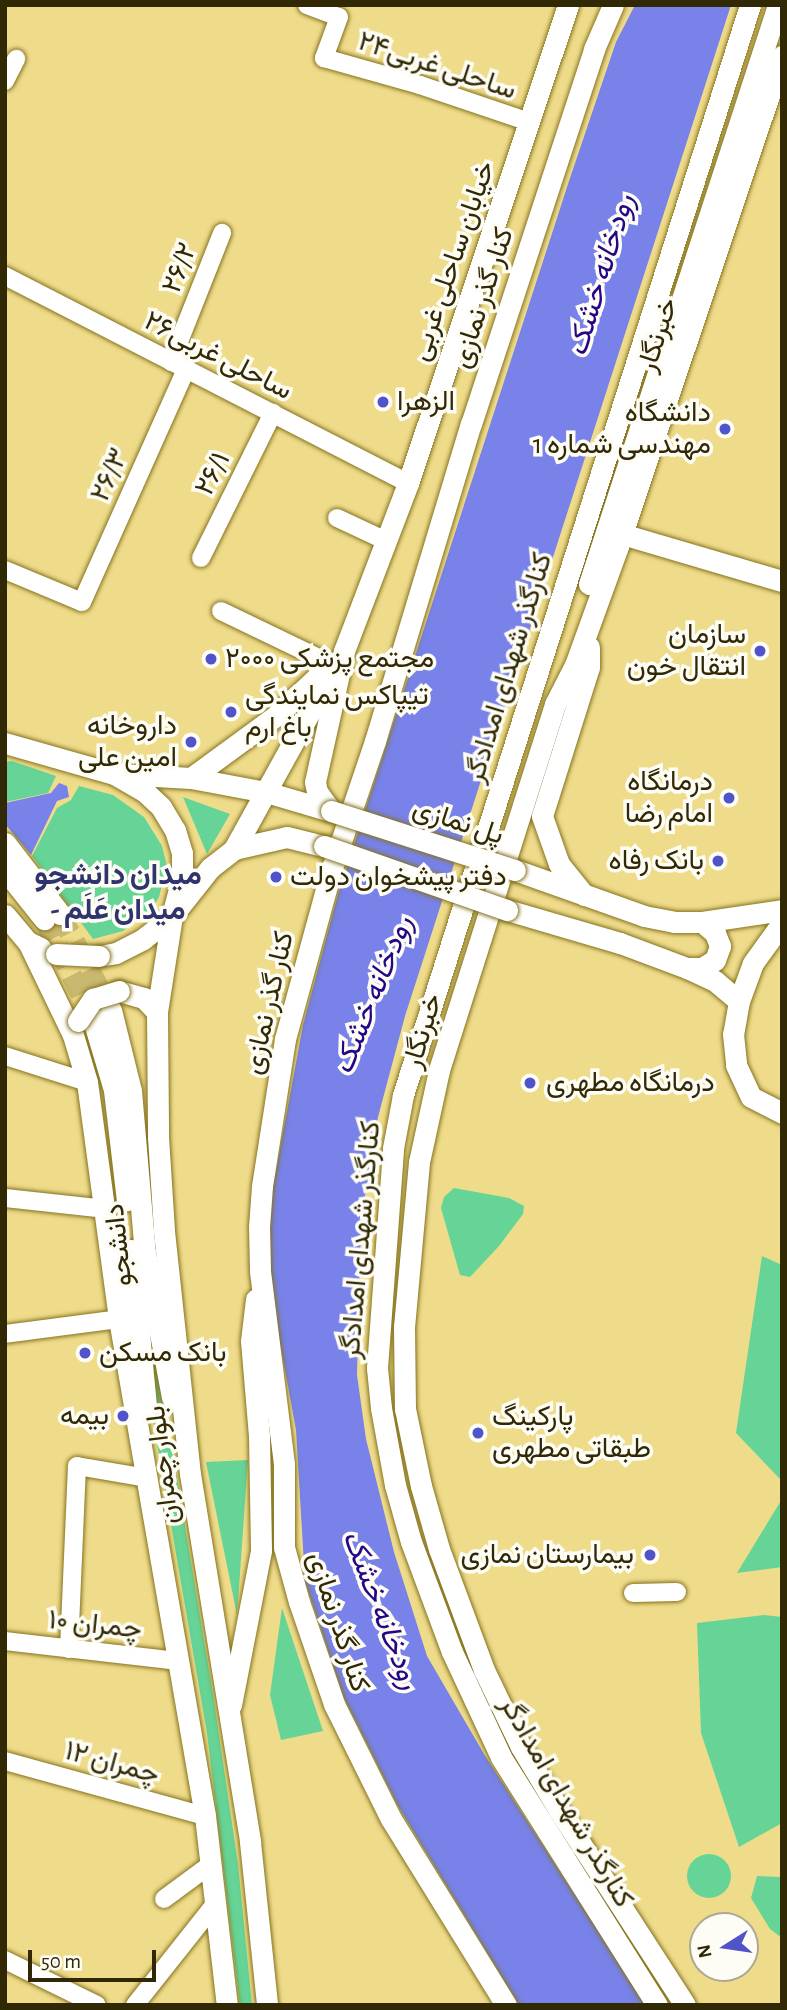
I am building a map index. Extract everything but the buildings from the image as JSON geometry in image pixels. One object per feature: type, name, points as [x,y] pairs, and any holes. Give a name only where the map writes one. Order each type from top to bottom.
[{"type":"main road","name":"خیابان ساحلی غربی","points":[[338,657],[408,482],[568,5]]},
{"type":"main road","points":[[594,49],[607,5]]},
{"type":"main road","name":"کنار گذر نمازی","points":[[506,2005],[391,1819],[334,1704],[299,1602],[284,1547],[284,1464],[260,1270],[262,1186],[285,1038],[330,874],[375,741],[447,499],[594,49],[613,5]]},
{"type":"main road","name":"کنارگذر شهدای امدادگر","points":[[657,2005],[501,1757],[452,1652],[411,1542],[394,1485],[381,1408],[379,1341],[393,1148],[404,1095],[750,5]]},
{"type":"main road","points":[[555,704],[565,658],[778,5]]},
{"type":"main road","name":"خبرنگار","points":[[685,2005],[559,1810],[522,1747],[484,1670],[439,1549],[421,1486],[405,1409],[404,1327],[424,1130],[495,891],[555,704],[575,665],[622,534],[782,56]]},
{"type":"main road","points":[[622,534],[782,581]]},
{"type":"main road","points":[[584,895],[559,864],[542,816],[589,667],[590,625]]},
{"type":"main road","points":[[191,778],[277,715],[338,657]]},
{"type":"main road","points":[[5,915],[28,942],[56,954],[99,956],[116,953],[143,939],[172,916],[210,867],[234,849],[338,657]]},
{"type":"main road","points":[[331,811],[317,793],[315,782],[338,657]]},
{"type":"main road","points":[[8,745],[114,774]]},
{"type":"main road","name":"پل نمازی","points":[[114,774],[191,778],[266,792],[515,870],[644,916],[674,922],[702,922],[782,910]]},
{"type":"main road","name":"بلوار چمران","points":[[114,774],[153,799],[175,830],[181,853],[182,878],[172,916],[157,1012],[158,1137],[164,1231],[190,1474],[250,1842],[267,2005]]},
{"type":"main road","points":[[234,849],[287,837],[324,846],[507,910],[620,943],[687,968],[715,981],[739,1001]]},
{"type":"main road","points":[[5,843],[52,916],[5,870]]},
{"type":"main road","points":[[687,968],[702,968],[715,960],[720,946],[715,933],[702,922]]},
{"type":"main road","points":[[782,923],[753,963],[739,1001],[733,1034],[739,1077],[751,1097],[782,1113]]},
{"type":"main road","name":"بلوار چمران","points":[[28,942],[95,1015],[87,1082],[119,1319],[205,1816],[227,2005]]},
{"type":"main road","points":[[95,1015],[144,998],[157,1012]]},
{"type":"main road","name":"دانشجو","points":[[95,1015],[131,1091],[145,1253],[163,1359],[190,1474]]},
{"type":"main road","name":"دانشجو","points":[[95,1015],[114,1090],[122,1140],[145,1374],[148,1478]]},
{"type":"main road","points":[[228,1720],[261,1550],[259,1436],[251,1341],[260,1270]]},
{"type":"street","name":"ساحلی غربی۲۴","points":[[307,5],[339,17],[324,58],[420,85],[529,122]]},
{"type":"street","points":[[5,81],[16,59]]},
{"type":"street","name":"۲۶/۲","points":[[179,365],[222,233]]},
{"type":"street","name":"ساحلی غربی۲۶","points":[[8,284],[179,365],[408,482]]},
{"type":"street","name":"۲۶/۳","points":[[5,570],[82,602],[179,365]]},
{"type":"street","name":"۲۶/۱","points":[[201,558],[273,414]]},
{"type":"street","points":[[337,518],[386,541]]},
{"type":"street","points":[[221,611],[338,657]]},
{"type":"street","points":[[5,1056],[87,1082]]},
{"type":"street","points":[[5,1198],[106,1209]]},
{"type":"street","points":[[5,1334],[119,1319]]},
{"type":"street","points":[[69,1649],[77,1466],[148,1478]]},
{"type":"street","points":[[633,1593],[677,1592]]},
{"type":"street","name":"۱۰ چمران","points":[[5,1641],[179,1661]]},
{"type":"street","name":"۱۲ چمران","points":[[5,1761],[205,1816]]},
{"type":"street","points":[[164,1899],[210,1865]]},
{"type":"street","points":[[135,2005],[215,1904]]},
{"type":"street","points":[[5,1960],[97,2005]]},
{"type":"green space","points":[[12,761],[56,776],[48,793],[5,802],[5,762]]},
{"type":"green space","points":[[79,786],[113,795],[144,817],[162,846],[167,866],[159,897],[152,909],[123,931],[93,939],[32,856],[57,808],[71,800]]},
{"type":"green space","points":[[183,797],[230,814],[207,854]]},
{"type":"green space","points":[[454,1188],[509,1198],[524,1206],[523,1214],[499,1246],[470,1277],[460,1275],[441,1208],[444,1197]]},
{"type":"green space","points":[[762,1256],[782,1265],[782,1481],[736,1433]]},
{"type":"green space","points":[[143,1274],[213,1694],[238,1864],[252,2005],[240,2005],[207,1733],[151,1409]]},
{"type":"green space","points":[[248,1460],[237,1615],[206,1462]]},
{"type":"green space","points":[[782,1499],[782,1567],[737,1573]]},
{"type":"green space","points":[[282,1608],[323,1731],[281,1740],[270,1695]]},
{"type":"green space","points":[[764,1615],[782,1617],[782,1823],[739,1847],[701,1733],[697,1623]]},
{"type":"green space","points":[[709,1854],[724,1861],[731,1876],[724,1891],[709,1898],[694,1891],[687,1876],[694,1861]]},
{"type":"green space","points":[[757,1876],[782,1877],[782,1938],[770,1929],[751,1898]]},
{"type":"water","name":"رودخانه خشک","points":[[635,5],[731,5],[405,1016],[378,1117],[361,1220],[357,1375],[366,1439],[394,1552],[427,1656],[484,1754],[646,2005],[519,2005],[398,1806],[344,1698],[305,1581],[296,1430],[275,1316],[265,1230],[303,1025],[338,894],[569,181],[616,42]]},
{"type":"water","points":[[59,783],[67,786],[69,797],[57,801],[31,855],[5,824],[5,803],[51,793]]},
{"type":"tunnel","points":[[60,914],[111,1010]]},
{"type":"tunnel","points":[[44,919],[92,1016]]},
{"type":"place","name":"الزهرا","points":[[383,402]]},
{"type":"place","name":"دانشگاه مهندسی شماره 1","points":[[725,429]]},
{"type":"place","name":"سازمان انتقال خون","points":[[760,651]]},
{"type":"place","name":"مجتمع پزشکی ۲۰۰۰","points":[[211,659]]},
{"type":"place","name":"تیپاکس نمایندگی باغ ارم","points":[[231,712]]},
{"type":"place","name":"داروخانه امین علی","points":[[191,742]]},
{"type":"place","name":"درمانگاه امام رضا","points":[[729,798]]},
{"type":"place","name":"بانک رفاه","points":[[718,861]]},
{"type":"place","name":"دفتر پیشخوان دولت","points":[[276,877]]},
{"type":"place","name":"درمانگاه مطهری","points":[[530,1083]]},
{"type":"place","name":"بانک مسکن","points":[[85,1353]]},
{"type":"place","name":"بیمه","points":[[123,1416]]},
{"type":"place","name":"پارکینگ طبقاتی مطهری","points":[[478,1433]]},
{"type":"place","name":"بیمارستان نمازی","points":[[650,1555]]},
{"type":"district","name":"میدان دانشجو - میدان عَلَم","points":[[118,892]]}]
